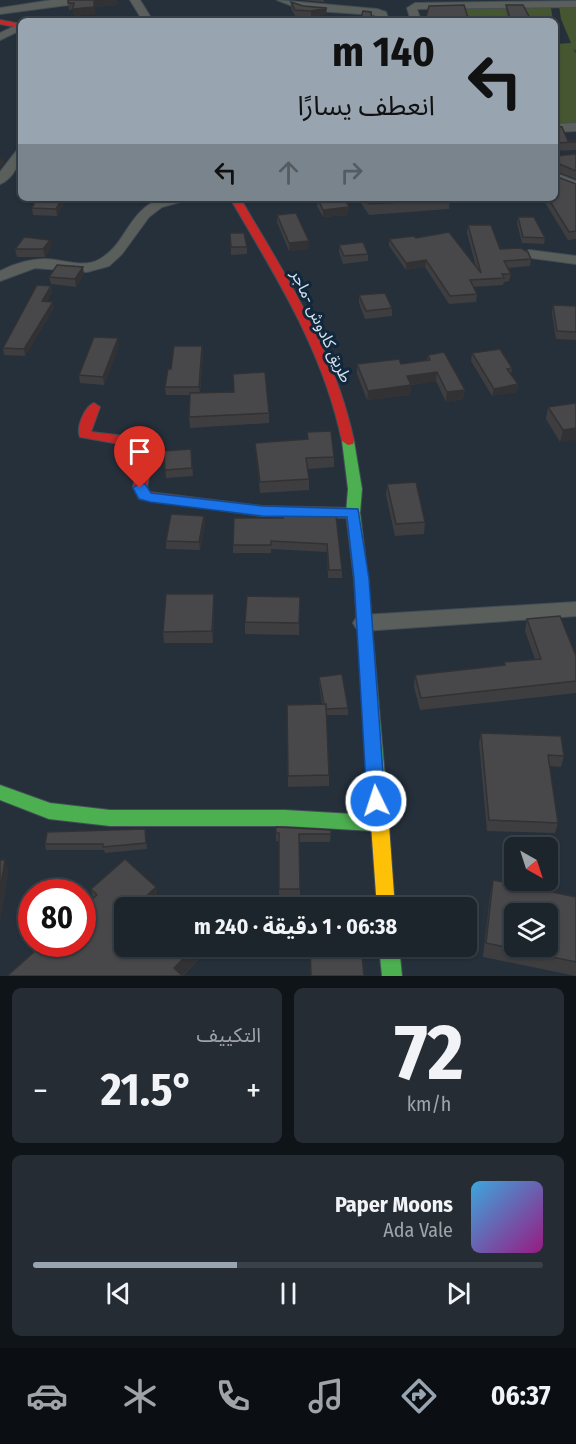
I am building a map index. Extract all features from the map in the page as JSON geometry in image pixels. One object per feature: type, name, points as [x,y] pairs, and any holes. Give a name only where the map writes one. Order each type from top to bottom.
[{"type":"main road","points":[[0,22],[18,25]]},
{"type":"main road","name":"طريق كادوش -ماجر","points":[[236,201],[278,271],[327,367],[345,419],[355,489],[353,513],[362,579],[363,623],[385,897]]},
{"type":"main road","points":[[94,407],[84,429],[85,434],[149,446],[140,488],[144,496],[262,511],[353,513]]},
{"type":"main road","points":[[0,792],[49,811],[110,818],[285,818],[378,824]]},
{"type":"main road","points":[[390,957],[392,976]]},
{"type":"street","points":[[0,11],[83,0]]},
{"type":"street","points":[[146,18],[136,1],[149,0]]},
{"type":"street","points":[[282,0],[310,8],[377,12],[382,14],[383,18]]},
{"type":"street","points":[[415,18],[412,8],[415,6],[576,4]]},
{"type":"street","points":[[0,38],[18,28]]},
{"type":"street","points":[[558,128],[576,128]]},
{"type":"street","points":[[0,180],[18,157]]},
{"type":"street","points":[[558,178],[576,186]]},
{"type":"street","points":[[0,277],[16,269],[36,264],[81,268],[106,262],[115,255],[145,212],[154,205],[168,201]]},
{"type":"street","points":[[529,255],[576,260]]},
{"type":"street","points":[[363,623],[576,609]]},
{"type":"green space","points":[[546,6],[551,8],[553,18],[468,18],[463,7]]},
{"type":"green space","points":[[559,6],[576,6],[576,51],[573,49],[576,53],[576,124],[558,125],[558,44],[571,43],[561,19]]},
{"type":"building","points":[[68,0],[94,0],[94,7],[73,9],[74,3],[68,3]]},
{"type":"building","points":[[291,2],[303,6],[327,8],[311,11],[295,10]]},
{"type":"building","points":[[464,5],[468,18],[426,18],[429,6]]},
{"type":"building","points":[[506,5],[523,5],[530,18],[510,18]]},
{"type":"building","points":[[363,11],[371,12],[372,18],[361,18]]},
{"type":"building","points":[[558,126],[562,127],[568,141],[576,142],[558,143]]},
{"type":"building","points":[[576,154],[576,171],[558,163],[558,156]]},
{"type":"building","points":[[558,177],[576,184],[576,231],[569,232],[550,201],[558,201]]},
{"type":"building","points":[[36,201],[60,201],[56,209],[32,208]]},
{"type":"building","points":[[319,201],[346,201],[349,207],[323,210]]},
{"type":"building","points":[[367,201],[418,201],[369,204]]},
{"type":"building","points":[[296,213],[309,241],[289,243],[277,215]]},
{"type":"building","points":[[518,217],[534,217],[545,238],[523,237]]},
{"type":"building","points":[[468,225],[491,225],[500,249],[521,248],[528,252],[531,259],[504,261],[511,274],[502,274],[504,278],[470,280],[477,294],[450,296],[426,260],[406,263],[389,239],[414,236],[416,238],[449,232],[481,273]]},
{"type":"building","points":[[230,233],[244,233],[247,247],[231,247]]},
{"type":"building","points":[[24,237],[50,240],[43,249],[15,249]]},
{"type":"building","points":[[363,242],[368,254],[344,256],[339,245]]},
{"type":"building","points":[[57,265],[83,267],[75,279],[49,277]]},
{"type":"building","points":[[37,285],[51,286],[42,301],[53,302],[24,349],[3,348]]},
{"type":"building","points":[[385,293],[392,308],[366,311],[359,295]]},
{"type":"building","points":[[553,305],[576,306],[576,332],[557,331]]},
{"type":"building","points":[[94,337],[118,338],[103,377],[79,375]]},
{"type":"building","points":[[174,346],[202,346],[199,387],[165,387],[168,369],[171,369]]},
{"type":"building","points":[[500,349],[512,368],[507,369],[518,384],[494,389],[472,353]]},
{"type":"building","points":[[444,352],[465,390],[447,392],[437,372],[407,376],[411,385],[368,391],[357,364],[399,359],[401,364],[430,360],[428,355]]},
{"type":"building","points":[[265,372],[269,413],[189,417],[190,393],[234,392],[233,374]]},
{"type":"building","points":[[576,403],[576,428],[563,430],[548,407]]},
{"type":"building","points":[[331,431],[334,457],[306,458],[309,479],[260,482],[255,443],[308,439],[307,432]]},
{"type":"building","points":[[191,449],[192,468],[165,470],[164,451]]},
{"type":"building","points":[[416,482],[425,522],[396,524],[387,484]]},
{"type":"building","points":[[171,514],[204,516],[199,542],[166,541]]},
{"type":"building","points":[[283,515],[336,516],[342,570],[329,570],[327,544],[271,541],[271,545],[233,545],[234,518],[283,518]]},
{"type":"building","points":[[166,594],[214,594],[212,631],[163,632]]},
{"type":"building","points":[[247,596],[300,597],[299,623],[245,622]]},
{"type":"building","points":[[560,616],[576,656],[576,681],[421,698],[415,675],[541,659],[527,619]]},
{"type":"building","points":[[342,674],[348,708],[326,709],[319,677]]},
{"type":"building","points":[[326,704],[329,775],[288,776],[287,705]]},
{"type":"building","points":[[481,733],[561,736],[564,756],[548,755],[558,823],[489,820]]},
{"type":"building","points":[[276,827],[331,830],[331,834],[299,834],[300,889],[279,889],[279,833],[276,833]]},
{"type":"building","points":[[145,829],[146,843],[103,847],[103,844],[45,844],[47,832]]},
{"type":"building","points":[[125,859],[156,887],[146,897],[114,897],[114,957],[185,957],[174,968],[183,976],[7,976],[28,957],[96,957],[96,885]]},
{"type":"building","points":[[0,860],[5,860],[0,890]]},
{"type":"building","points":[[493,880],[504,882],[504,891],[547,891],[576,897],[576,962],[552,957],[558,957],[558,903],[504,903],[504,947],[486,943]]},
{"type":"building","points":[[310,957],[362,957],[364,976],[311,976]]},
{"type":"traffic: fast","points":[[348,441],[355,489],[353,513],[361,579],[380,825]]},
{"type":"traffic: fast","points":[[0,792],[49,811],[110,818],[285,818],[378,823]]},
{"type":"traffic: fast","points":[[390,957],[392,976]]},
{"type":"traffic: slow","points":[[380,825],[385,897]]},
{"type":"traffic: jam","points":[[0,22],[18,25]]},
{"type":"traffic: jam","points":[[237,201],[303,315],[318,346],[331,377],[348,441]]},
{"type":"traffic: jam","points":[[94,407],[84,429],[85,434],[134,441],[149,446],[140,487],[144,496],[262,511],[353,513]]},
{"type":"route","points":[[140,488],[144,496],[150,498],[262,511],[353,513],[362,579],[376,801]]}]
